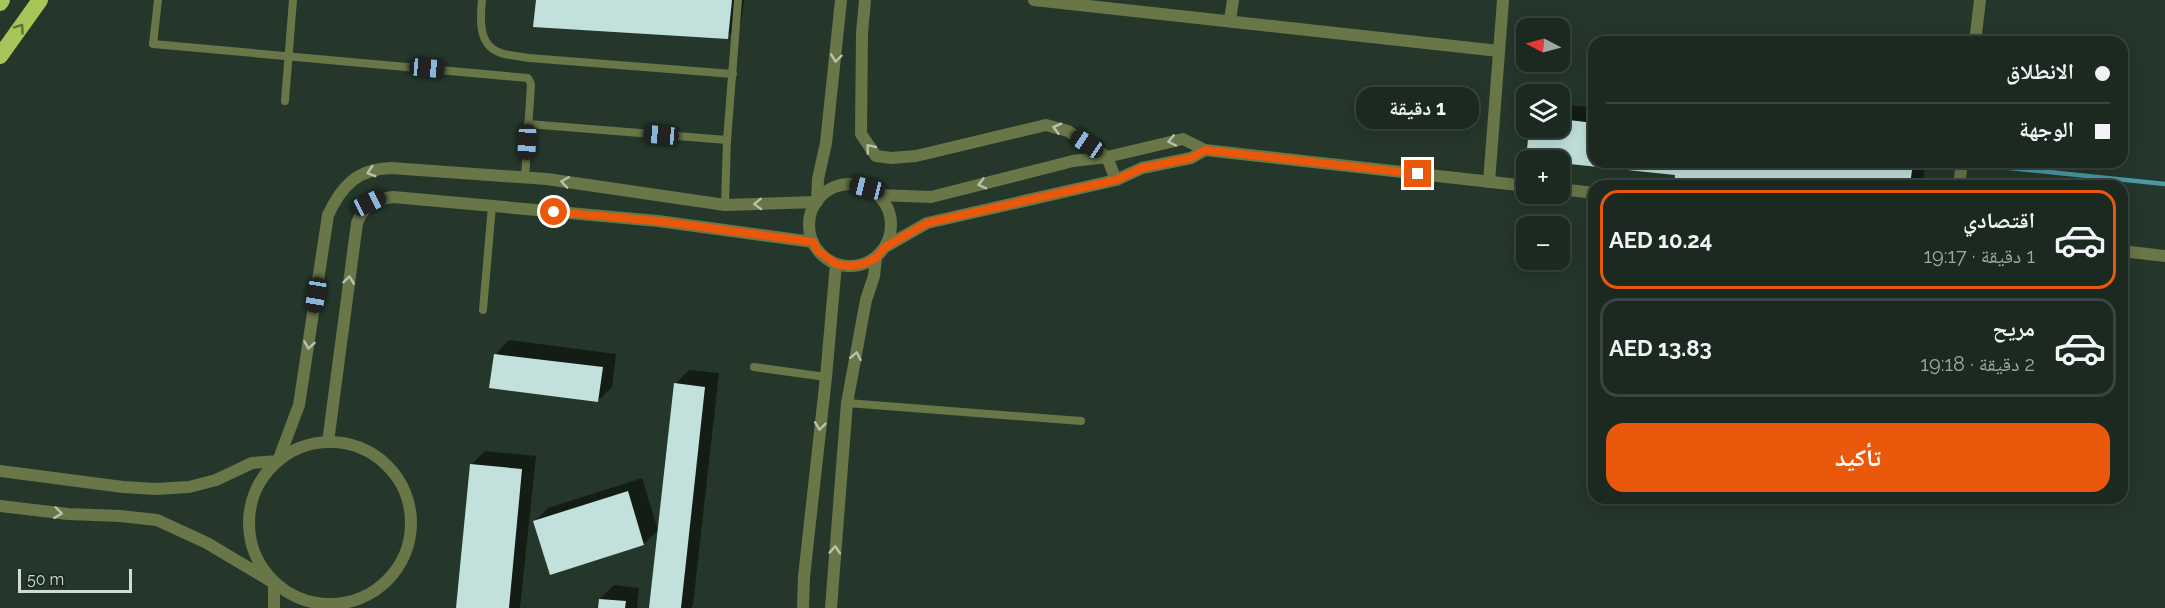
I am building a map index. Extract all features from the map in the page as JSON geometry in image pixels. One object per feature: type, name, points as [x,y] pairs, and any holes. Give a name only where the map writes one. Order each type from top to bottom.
[{"type":"highway","points":[[0,56],[40,0]]},
{"type":"street","points":[[278,461],[299,405],[328,215],[339,194],[359,176],[376,169],[400,168],[525,177],[725,205],[817,202],[827,192],[839,186],[853,184],[867,188],[878,195],[887,206],[891,220],[890,234],[885,247],[876,258],[863,264],[849,266],[836,264],[818,251],[813,242],[810,221],[817,202],[818,179],[826,143],[841,0]]},
{"type":"street","points":[[865,0],[861,134],[876,156],[891,158],[916,156],[1046,125],[1068,131],[1107,157],[1116,180]]},
{"type":"street","points":[[1034,0],[1499,51]]},
{"type":"street","points":[[1230,20],[1233,0]]},
{"type":"street","points":[[1490,182],[1503,0]]},
{"type":"street","points":[[1977,36],[1980,0]]},
{"type":"street","points":[[878,195],[931,197],[1072,161],[1107,157],[1183,139],[1205,150],[1516,185]]},
{"type":"street","points":[[885,247],[927,223],[1116,180],[1142,168],[1191,158],[1205,150]]},
{"type":"street","points":[[1570,190],[1588,192]]},
{"type":"street","points":[[328,442],[357,223],[362,211],[369,203],[380,198],[393,197],[658,221],[813,242]]},
{"type":"street","points":[[2128,252],[2165,256]]},
{"type":"street","points":[[831,608],[847,403],[876,258]]},
{"type":"street","points":[[803,608],[804,577],[836,264]]},
{"type":"street","points":[[0,506],[68,514],[157,520],[207,543],[274,583],[291,595],[311,605],[331,605],[350,602],[369,595],[385,583],[397,568],[406,550],[410,531],[410,511],[405,492],[395,475],[382,460],[365,450],[347,444],[328,442],[307,445],[287,454],[271,467],[259,484],[251,504],[249,526],[252,547],[261,566],[274,583],[274,608]]},
{"type":"street","points":[[0,471],[155,489],[189,487],[216,480],[252,462],[278,461]]},
{"type":"lane","points":[[158,0],[153,44],[528,78],[531,84],[525,177]]},
{"type":"lane","points":[[285,101],[293,0]]},
{"type":"lane","points":[[482,0],[481,31],[488,44],[499,53],[529,58],[733,74]]},
{"type":"lane","points":[[725,205],[727,140],[738,0]]},
{"type":"lane","points":[[528,124],[727,140]]},
{"type":"lane","points":[[483,310],[492,206]]},
{"type":"lane","points":[[754,367],[826,377]]},
{"type":"lane","points":[[847,403],[1081,421]]},
{"type":"building","points":[[536,0],[732,0],[728,39],[533,27]]},
{"type":"building","points":[[1570,120],[1588,122],[1588,166],[1570,164],[1570,150],[1527,150],[1528,138],[1570,138]]},
{"type":"building","points":[[1608,168],[1912,168],[1911,180],[1675,180],[1675,175]]},
{"type":"building","points":[[494,354],[603,367],[598,402],[489,388]]},
{"type":"building","points":[[674,383],[705,387],[681,608],[649,608]]},
{"type":"building","points":[[470,464],[522,469],[509,608],[456,608]]},
{"type":"building","points":[[628,491],[644,545],[550,575],[533,521]]},
{"type":"building","points":[[599,599],[626,601],[625,608],[598,608]]},
{"type":"waterway","points":[[2009,168],[2126,180]]},
{"type":"waterway","points":[[2128,180],[2165,184]]},
{"type":"route","points":[[554,212],[658,221],[813,242],[826,258],[836,264],[849,266],[863,264],[876,258],[885,247],[927,223],[1116,180],[1142,168],[1191,158],[1205,150],[1418,174]]}]
